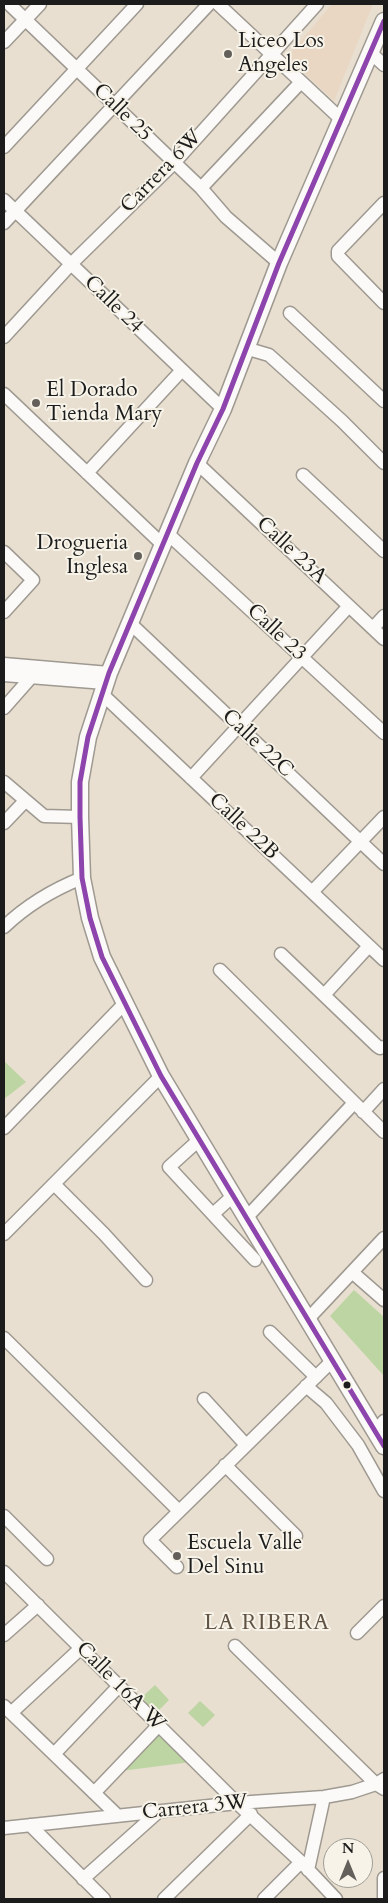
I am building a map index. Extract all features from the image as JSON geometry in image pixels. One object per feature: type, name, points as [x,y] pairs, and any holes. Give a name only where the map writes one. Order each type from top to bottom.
[{"type":"main road","points":[[384,21],[343,121],[279,263],[245,348],[223,410],[197,463],[105,683],[88,737],[80,782],[82,878],[90,918],[102,957],[161,1076],[234,1194],[308,1320],[333,1360],[380,1427],[384,1446]]},
{"type":"street","name":"Calle 25","points":[[9,4],[201,188],[226,217],[279,263]]},
{"type":"street","points":[[4,42],[40,4]]},
{"type":"street","points":[[4,147],[137,4]]},
{"type":"street","points":[[4,222],[209,4]]},
{"type":"street","points":[[218,4],[343,121]]},
{"type":"street","name":"Carrera 6W","points":[[4,337],[71,264],[174,162],[316,4]]},
{"type":"street","points":[[372,54],[384,65]]},
{"type":"street","points":[[201,188],[300,82]]},
{"type":"street","name":"Calle 24","points":[[4,200],[223,410]]},
{"type":"street","points":[[384,203],[338,252],[339,259],[384,303]]},
{"type":"street","points":[[290,313],[384,401]]},
{"type":"street","points":[[245,348],[269,355],[342,421],[384,464]]},
{"type":"street","points":[[88,473],[182,370]]},
{"type":"street","name":"Calle 23","points":[[4,394],[88,473],[303,658],[384,733]]},
{"type":"street","name":"Calle 23A","points":[[197,463],[384,640]]},
{"type":"street","points":[[303,475],[384,551]]},
{"type":"street","points":[[4,552],[33,580],[4,612]]},
{"type":"street","points":[[191,778],[349,606]]},
{"type":"street","points":[[373,628],[384,616]]},
{"type":"street","name":"Calle 22C","points":[[131,624],[384,864]]},
{"type":"street","points":[[4,664],[40,667],[105,683]]},
{"type":"street","points":[[4,708],[40,667]]},
{"type":"street","points":[[4,675],[105,683]]},
{"type":"street","name":"Calle 22B","points":[[105,683],[191,778],[384,960]]},
{"type":"street","points":[[4,782],[44,816],[80,817]]},
{"type":"street","points":[[4,823],[25,801]]},
{"type":"street","points":[[312,892],[384,817]]},
{"type":"street","points":[[4,927],[22,909],[54,890],[82,878]]},
{"type":"street","points":[[324,994],[369,946]]},
{"type":"street","points":[[281,954],[377,1046],[380,1048],[384,1047]]},
{"type":"street","points":[[220,970],[384,1132]]},
{"type":"street","points":[[4,1128],[125,1003]]},
{"type":"street","points":[[4,1234],[161,1076]]},
{"type":"street","points":[[247,1217],[358,1107],[384,1089]]},
{"type":"street","points":[[200,1139],[169,1168],[255,1260]]},
{"type":"street","points":[[54,1184],[104,1234],[146,1280]]},
{"type":"street","points":[[212,1214],[234,1194]]},
{"type":"street","points":[[308,1320],[384,1238]]},
{"type":"street","points":[[352,1272],[384,1300]]},
{"type":"street","points":[[270,1332],[311,1381],[326,1404],[358,1445],[384,1491]]},
{"type":"street","points":[[4,1338],[179,1511]]},
{"type":"street","points":[[177,1567],[150,1540],[333,1360]]},
{"type":"street","points":[[204,1399],[246,1445]]},
{"type":"street","points":[[225,1465],[296,1536]]},
{"type":"street","points":[[4,1516],[47,1559]]},
{"type":"street","name":"Calle 16A W","points":[[4,1572],[237,1803],[305,1866],[336,1899]]},
{"type":"street","points":[[4,1635],[38,1605]]},
{"type":"street","points":[[357,1633],[384,1606]]},
{"type":"street","points":[[234,1646],[381,1784]]},
{"type":"street","points":[[81,1648],[7,1710],[117,1815]]},
{"type":"street","points":[[54,1754],[119,1686]]},
{"type":"street","points":[[94,1792],[158,1725]]},
{"type":"street","name":"Carrera 3W","points":[[4,1828],[237,1803],[324,1796],[352,1792],[381,1784]]},
{"type":"street","points":[[264,1899],[305,1866],[324,1796]]},
{"type":"street","points":[[83,1878],[157,1813]]},
{"type":"street","points":[[164,1899],[251,1814]]},
{"type":"street","points":[[30,1825],[104,1899]]},
{"type":"street","points":[[384,1878],[384,1899]]},
{"type":"shaded area","points":[[332,4],[373,4],[334,101],[287,57]]},
{"type":"green space","points":[[4,1061],[26,1082],[4,1099]]},
{"type":"green space","points":[[354,1290],[384,1317],[384,1376],[330,1316]]},
{"type":"green space","points":[[155,1685],[169,1700],[155,1714],[142,1697]]},
{"type":"green space","points":[[200,1701],[215,1715],[203,1727],[188,1713]]},
{"type":"green space","points":[[158,1734],[191,1762],[121,1771]]},
{"type":"transit line","points":[[384,21],[279,263],[223,409],[197,463],[109,673],[88,737],[80,782],[82,878],[90,918],[102,957],[161,1076],[384,1446]]},
{"type":"place","name":"Liceo Los Angeles","points":[[228,54]]},
{"type":"place","name":"El Dorado Tienda Mary","points":[[36,403]]},
{"type":"place","name":"Drogueria Inglesa","points":[[138,556]]},
{"type":"place","name":"Escuela Valle Del Sinu","points":[[177,1556]]},
{"type":"district","name":"LA RIBERA","points":[[267,1624]]}]
